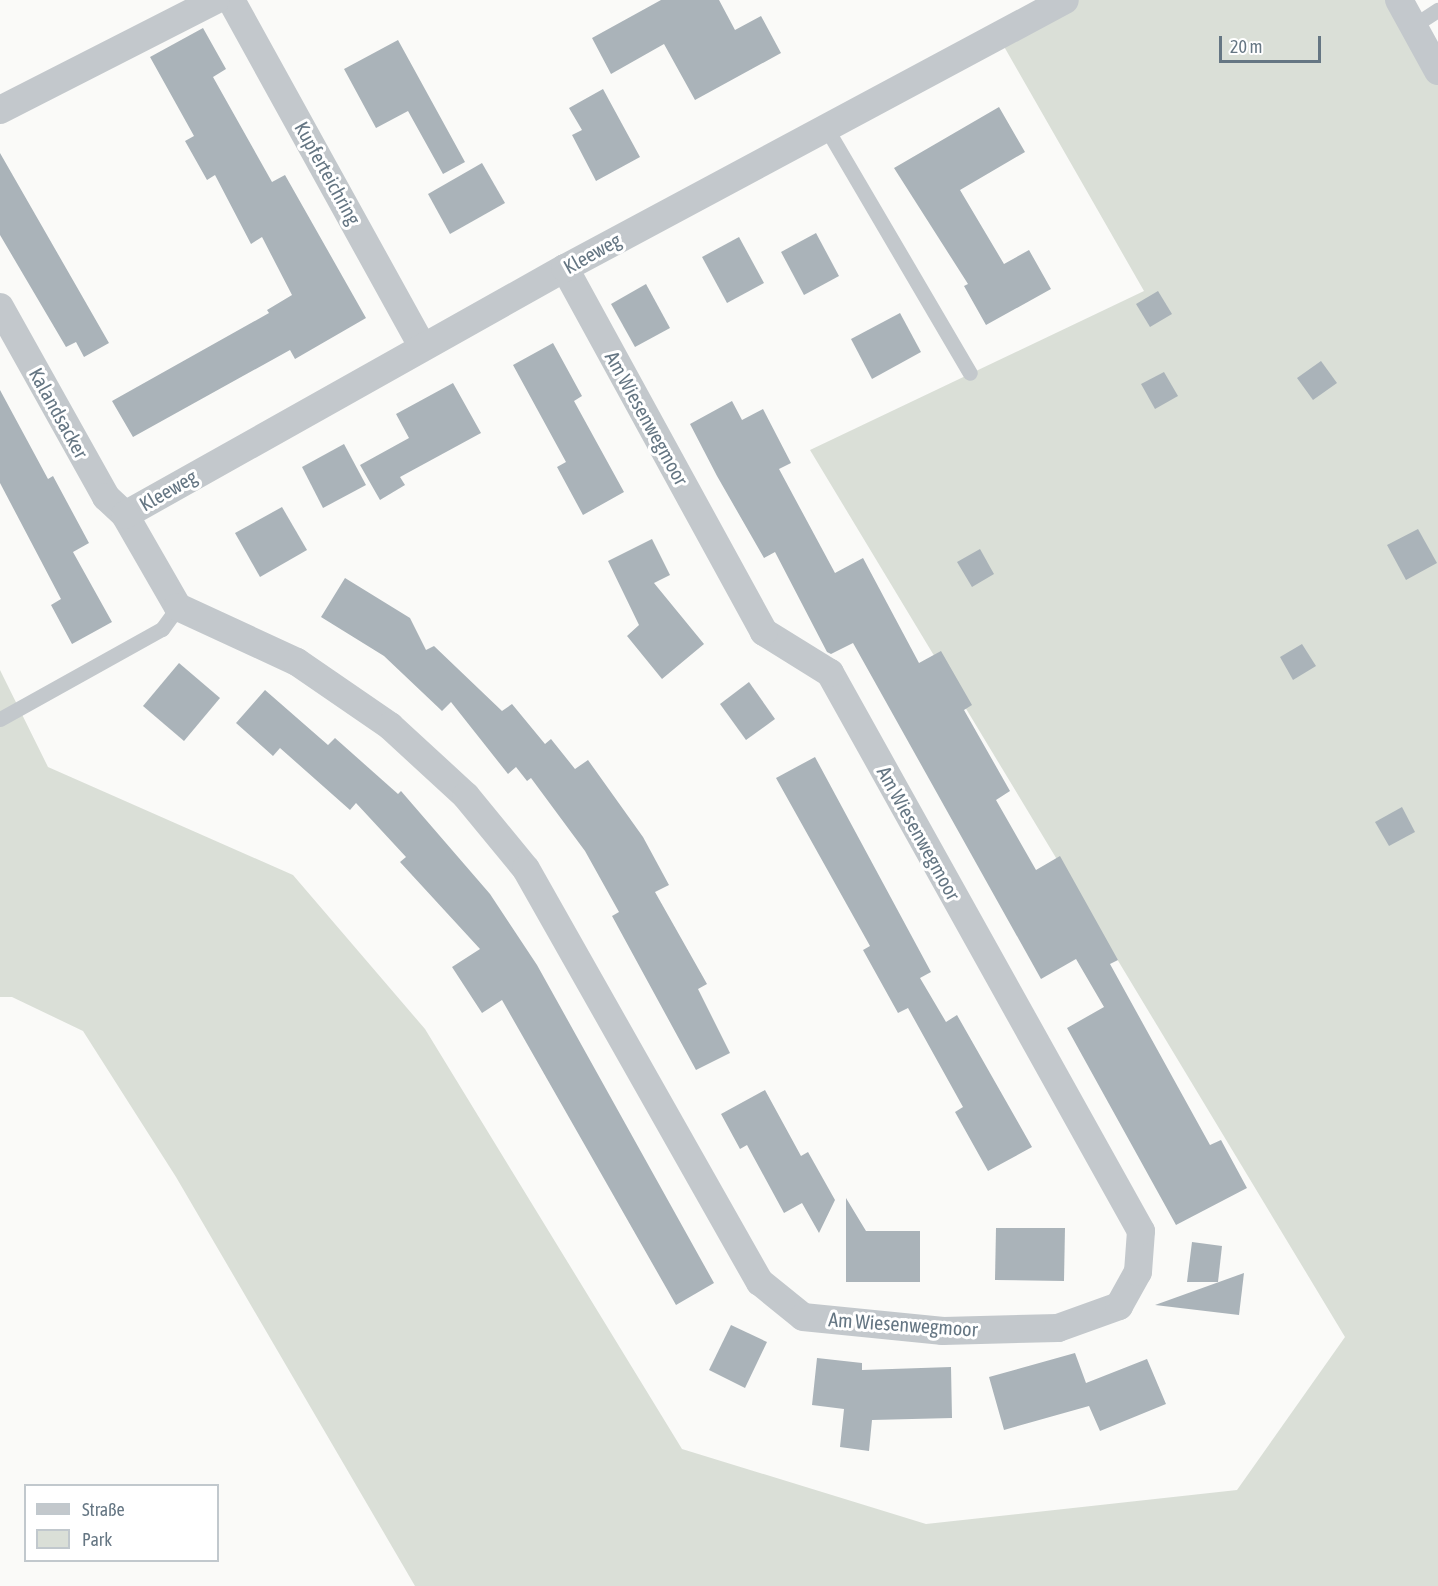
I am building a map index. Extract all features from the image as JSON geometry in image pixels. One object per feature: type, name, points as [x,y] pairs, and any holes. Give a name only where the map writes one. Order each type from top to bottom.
[{"type":"street","points":[[0,110],[216,0]]},
{"type":"street","name":"Kupferteichring","points":[[231,0],[423,346]]},
{"type":"street","name":"Kleeweg","points":[[125,515],[565,268],[825,126],[1065,0]]},
{"type":"street","points":[[1399,0],[1438,71]]},
{"type":"street","name":"Am Wiesenwegmoor","points":[[178,607],[297,662],[390,726],[466,796],[526,869],[760,1282],[804,1317],[943,1331],[1058,1328],[1119,1306],[1138,1272],[1141,1231],[830,673],[764,632],[565,268]]},
{"type":"street","name":"Kalandsacker","points":[[0,307],[106,497],[125,515]]},
{"type":"street","points":[[125,515],[178,607]]},
{"type":"lane","points":[[1413,26],[1438,10]]},
{"type":"lane","points":[[825,126],[970,373]]},
{"type":"lane","points":[[0,719],[162,629],[178,607]]},
{"type":"green space","points":[[1065,0],[1399,0],[1438,71],[1438,1586],[415,1586],[176,1177],[83,1031],[12,997],[0,997],[0,670],[48,767],[293,875],[425,1029],[682,1449],[926,1524],[1237,1490],[1345,1337],[810,450],[1144,291],[998,36]]},
{"type":"building","points":[[661,0],[719,0],[735,30],[761,16],[781,53],[695,100],[664,44],[611,74],[592,38]]},
{"type":"building","points":[[203,28],[226,69],[213,77],[272,182],[285,175],[366,318],[295,359],[290,350],[133,437],[112,401],[269,313],[267,310],[292,295],[262,237],[251,244],[215,175],[207,180],[185,141],[194,136],[150,57]]},
{"type":"building","points":[[398,40],[465,162],[443,174],[408,111],[376,128],[344,69]]},
{"type":"building","points":[[603,89],[640,157],[596,181],[572,135],[582,130],[569,108]]},
{"type":"building","points":[[999,107],[1025,152],[960,190],[1004,264],[1029,250],[1051,289],[986,325],[964,286],[968,284],[894,168]]},
{"type":"building","points":[[0,153],[109,343],[84,357],[76,342],[66,347],[0,235]]},
{"type":"building","points":[[482,163],[505,203],[450,234],[428,194]]},
{"type":"building","points":[[816,233],[839,276],[804,295],[781,252]]},
{"type":"building","points":[[739,237],[764,283],[727,303],[702,257]]},
{"type":"building","points":[[646,284],[670,328],[635,347],[611,304]]},
{"type":"building","points":[[1158,291],[1172,314],[1150,327],[1136,304]]},
{"type":"building","points":[[900,313],[921,352],[872,379],[851,339]]},
{"type":"building","points":[[553,343],[582,396],[574,401],[624,492],[583,515],[557,467],[566,462],[513,365]]},
{"type":"building","points":[[1321,361],[1337,383],[1313,400],[1297,378]]},
{"type":"building","points":[[1164,372],[1178,396],[1155,409],[1141,384]]},
{"type":"building","points":[[453,383],[481,433],[400,477],[405,485],[380,500],[360,465],[409,438],[396,414]]},
{"type":"building","points":[[0,390],[48,479],[53,476],[89,543],[73,552],[112,622],[72,644],[51,605],[61,599],[0,483]]},
{"type":"building","points":[[732,401],[742,420],[763,409],[791,463],[779,469],[835,573],[863,558],[919,663],[941,651],[972,705],[964,710],[1010,791],[996,800],[1036,870],[1060,856],[1118,960],[1110,964],[1210,1145],[1221,1140],[1247,1188],[1176,1225],[1067,1028],[1104,1007],[1076,959],[1041,979],[853,643],[831,654],[827,652],[775,552],[764,558],[717,476],[690,424]]},
{"type":"building","points":[[344,444],[366,485],[323,508],[302,467]]},
{"type":"building","points":[[282,507],[307,550],[260,577],[235,533]]},
{"type":"building","points":[[1418,529],[1437,563],[1406,580],[1387,545]]},
{"type":"building","points":[[652,539],[670,575],[654,583],[704,644],[662,679],[627,636],[639,625],[608,561]]},
{"type":"building","points":[[980,549],[994,574],[972,587],[957,562]]},
{"type":"building","points":[[345,578],[410,618],[426,650],[434,646],[502,711],[512,704],[545,744],[551,739],[575,769],[588,760],[643,837],[669,885],[655,892],[707,984],[698,989],[730,1053],[696,1070],[612,916],[619,912],[585,851],[531,778],[527,781],[516,767],[508,774],[451,702],[442,711],[384,656],[321,617]]},
{"type":"building","points":[[1302,644],[1316,666],[1293,680],[1280,657]]},
{"type":"building","points":[[179,663],[220,698],[184,741],[143,706]]},
{"type":"building","points":[[749,682],[775,719],[746,740],[720,704]]},
{"type":"building","points":[[265,690],[328,745],[335,738],[398,794],[401,791],[490,894],[537,965],[714,1283],[676,1305],[502,1000],[482,1013],[452,967],[480,949],[400,862],[406,857],[356,803],[350,810],[280,748],[273,756],[236,723]]},
{"type":"building","points":[[815,757],[931,972],[920,978],[946,1022],[957,1015],[1032,1147],[988,1171],[955,1112],[963,1107],[908,1008],[898,1013],[863,950],[870,946],[776,778]]},
{"type":"building","points":[[1402,807],[1415,832],[1389,846],[1375,822]]},
{"type":"building","points":[[765,1090],[801,1156],[808,1152],[835,1200],[819,1233],[802,1203],[784,1213],[747,1145],[740,1149],[721,1114]]},
{"type":"building","points":[[846,1198],[866,1231],[920,1231],[920,1282],[846,1282]]},
{"type":"building","points":[[996,1228],[1065,1228],[1064,1281],[995,1280]]},
{"type":"building","points":[[1192,1242],[1222,1246],[1218,1282],[1187,1282]]},
{"type":"building","points":[[1244,1273],[1239,1315],[1155,1305]]},
{"type":"building","points":[[731,1325],[767,1342],[745,1388],[709,1370]]},
{"type":"building","points":[[1075,1353],[1086,1383],[1147,1359],[1166,1404],[1100,1431],[1089,1406],[1004,1430],[989,1377]]},
{"type":"building","points":[[817,1358],[862,1363],[862,1370],[951,1367],[952,1418],[872,1420],[869,1451],[840,1447],[844,1409],[812,1405]]}]
